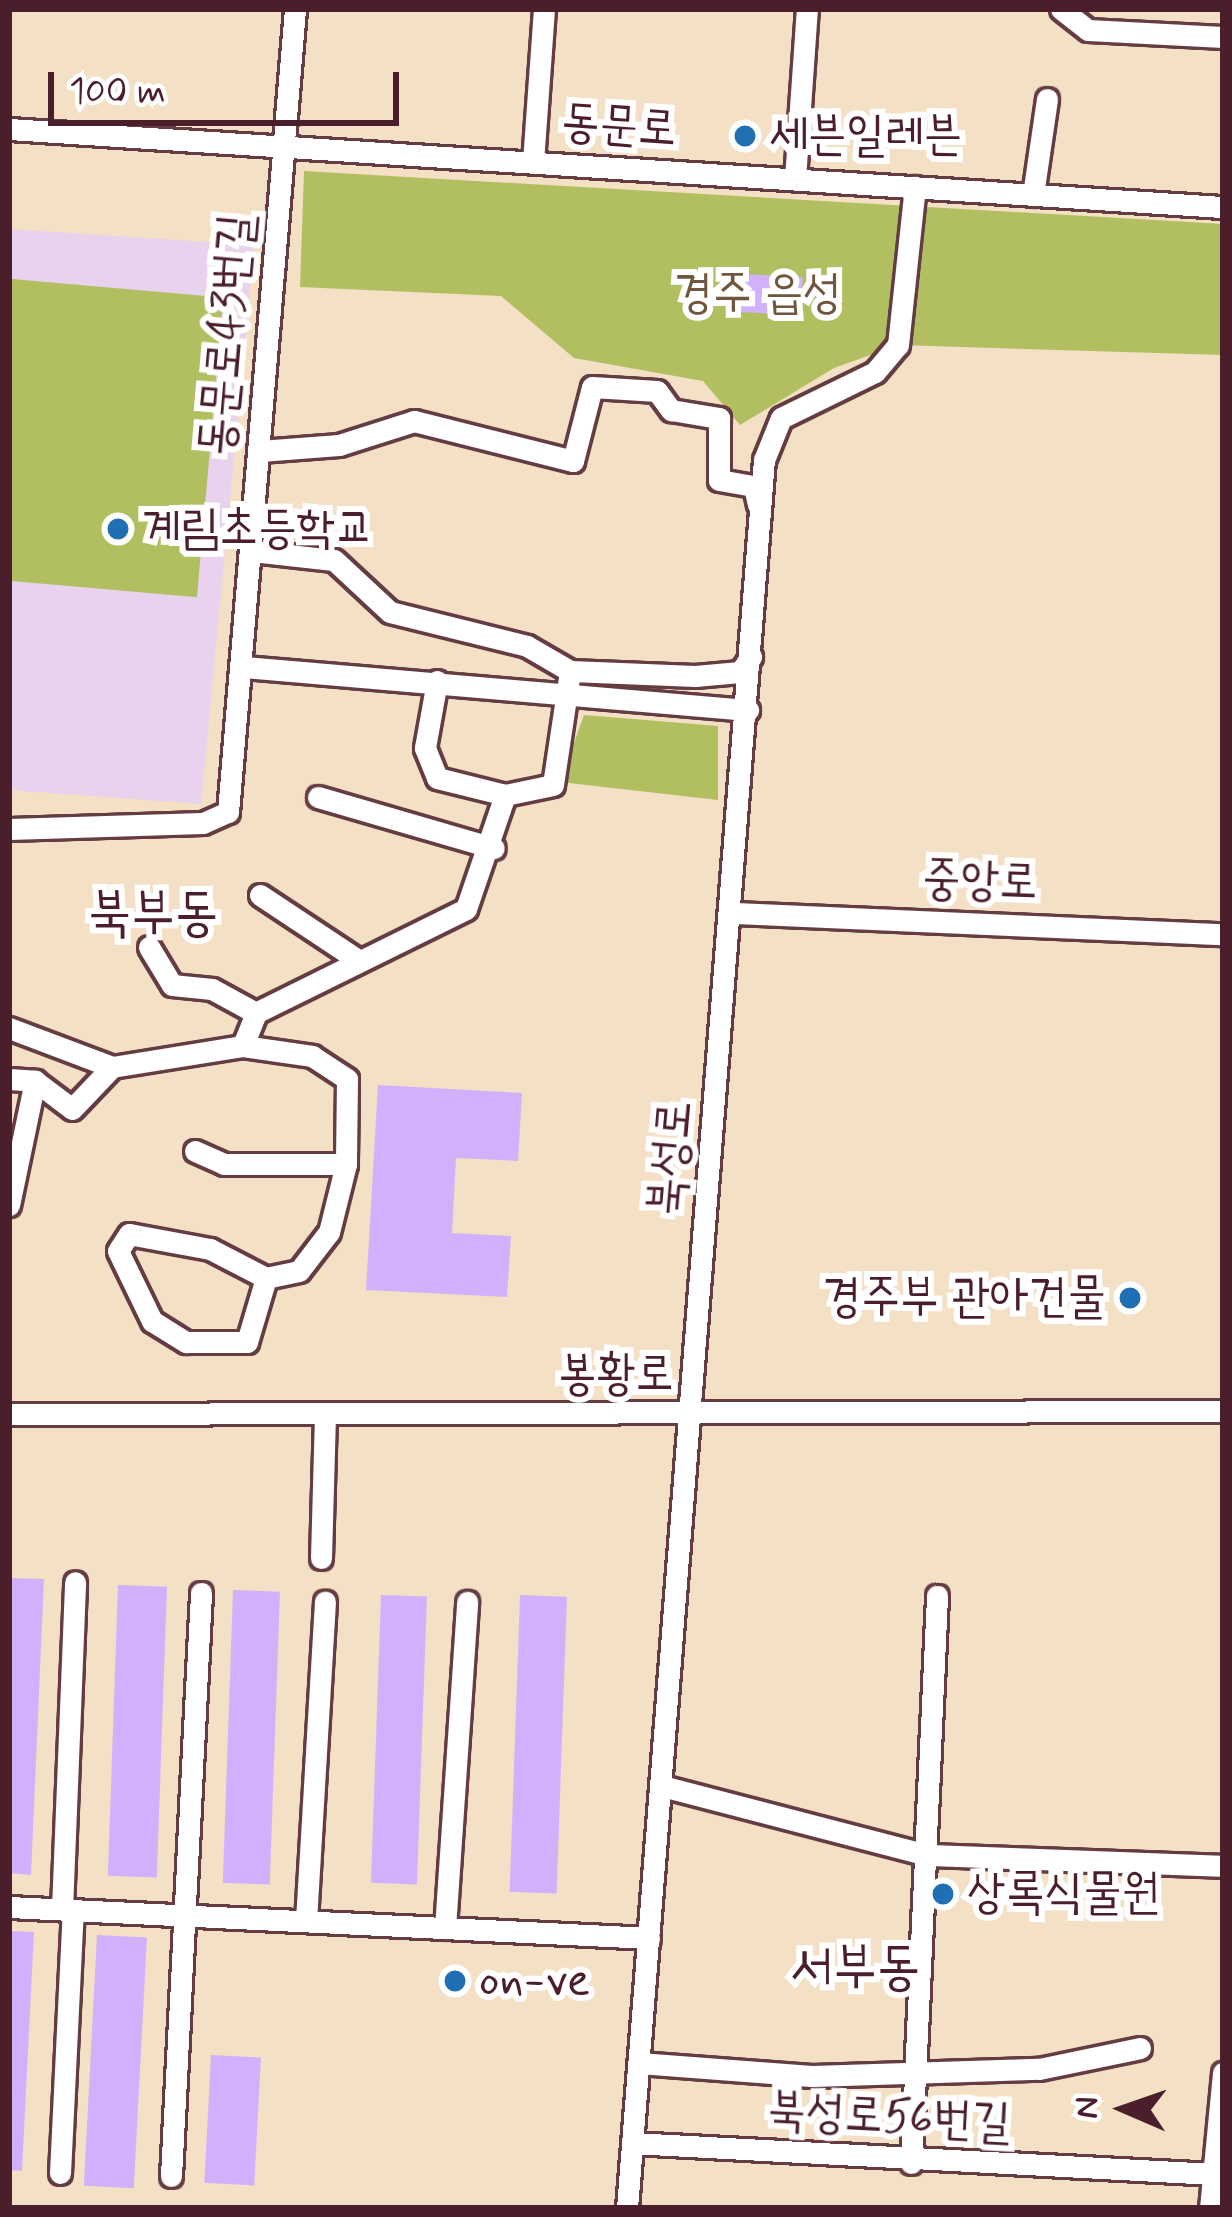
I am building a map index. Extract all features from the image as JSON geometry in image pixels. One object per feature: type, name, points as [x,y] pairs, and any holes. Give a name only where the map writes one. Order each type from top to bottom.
[{"type":"street","name":"동문로43번길","points":[[9,829],[203,823],[227,812],[244,667],[296,9]]},
{"type":"street","points":[[533,162],[544,9]]},
{"type":"street","points":[[795,179],[807,9]]},
{"type":"street","points":[[1061,9],[1088,30],[1223,37]]},
{"type":"street","points":[[1033,195],[1047,99]]},
{"type":"street","name":"동문로","points":[[9,129],[1223,208]]},
{"type":"street","name":"북성로","points":[[627,2208],[734,913],[760,518],[781,418],[875,372],[898,345],[915,188]]},
{"type":"street","points":[[260,451],[339,445],[414,422],[573,461],[592,387],[657,391],[670,410],[719,418],[719,479],[754,486],[760,518]]},
{"type":"street","points":[[252,551],[334,560],[390,612],[526,646],[571,671],[695,676],[740,672],[751,657]]},
{"type":"street","points":[[244,667],[437,681],[568,700],[748,710]]},
{"type":"street","points":[[437,681],[425,748],[437,778],[506,795],[553,785],[571,671]]},
{"type":"street","points":[[244,1046],[256,1013],[355,958],[466,909],[494,848],[506,795]]},
{"type":"street","points":[[318,797],[494,848]]},
{"type":"street","points":[[260,895],[355,958]]},
{"type":"street","name":"중앙로","points":[[734,913],[1223,934]]},
{"type":"street","points":[[149,947],[172,986],[212,989],[256,1013]]},
{"type":"street","points":[[9,1028],[112,1067],[244,1046],[312,1056],[347,1079],[346,1164],[329,1232],[299,1271],[266,1278],[210,1249],[129,1234],[118,1250],[152,1321],[186,1342],[247,1342],[266,1278]]},
{"type":"street","points":[[9,1079],[35,1082],[72,1108],[112,1067]]},
{"type":"street","points":[[9,1205],[35,1082]]},
{"type":"street","points":[[195,1150],[224,1164],[346,1164]]},
{"type":"street","name":"봉황로","points":[[9,1414],[690,1417],[1223,1411]]},
{"type":"street","points":[[321,1558],[326,1417]]},
{"type":"street","points":[[60,2173],[75,1582]]},
{"type":"street","points":[[171,2176],[201,1593]]},
{"type":"street","points":[[911,2163],[937,1596]]},
{"type":"street","points":[[306,1921],[325,1602]]},
{"type":"street","points":[[445,1928],[467,1602]]},
{"type":"street","points":[[662,1786],[927,1855],[1223,1866]]},
{"type":"street","points":[[9,1906],[649,1938]]},
{"type":"street","points":[[639,2063],[812,2076],[916,2068],[1066,2068],[1140,2048]]},
{"type":"street","points":[[1210,2208],[1223,2073]]},
{"type":"street","name":"북성로56번길","points":[[632,2144],[911,2163],[1213,2174]]},
{"type":"shaded area","name":"계림초등학교","points":[[9,229],[254,245],[201,804],[9,790]]},
{"type":"green space","name":"경주 읍성","points":[[304,171],[1223,224],[1223,355],[898,345],[834,368],[740,425],[703,381],[574,358],[501,296],[300,287]]},
{"type":"green space","points":[[12,279],[223,297],[197,597],[9,581]]},
{"type":"green space","points":[[584,715],[718,726],[718,800],[560,782]]},
{"type":"building","points":[[743,274],[803,277],[801,315],[741,312]]},
{"type":"building","points":[[378,1085],[522,1093],[518,1161],[456,1158],[452,1233],[511,1236],[507,1297],[366,1290]]},
{"type":"building","points":[[9,1578],[44,1579],[31,1875],[9,1873]]},
{"type":"building","points":[[118,1585],[167,1587],[157,1878],[108,1876]]},
{"type":"building","points":[[233,1590],[280,1592],[270,1884],[223,1883]]},
{"type":"building","points":[[381,1595],[427,1597],[417,1884],[371,1883]]},
{"type":"building","points":[[520,1595],[567,1597],[557,1893],[510,1892]]},
{"type":"building","points":[[9,1931],[34,1932],[22,2171],[9,2170]]},
{"type":"building","points":[[97,1935],[147,1938],[134,2188],[84,2186]]},
{"type":"building","points":[[211,2055],[261,2058],[254,2185],[204,2183]]},
{"type":"place","name":"세븐일레븐","points":[[745,136]]},
{"type":"place","name":"계림초등학교","points":[[118,529]]},
{"type":"place","name":"경주부 관아건물","points":[[1130,1298]]},
{"type":"place","name":"상록식물원","points":[[943,1894]]},
{"type":"place","name":"on-ve","points":[[455,1981]]},
{"type":"district","name":"북부동","points":[[153,915]]},
{"type":"district","name":"서부동","points":[[855,1969]]}]
